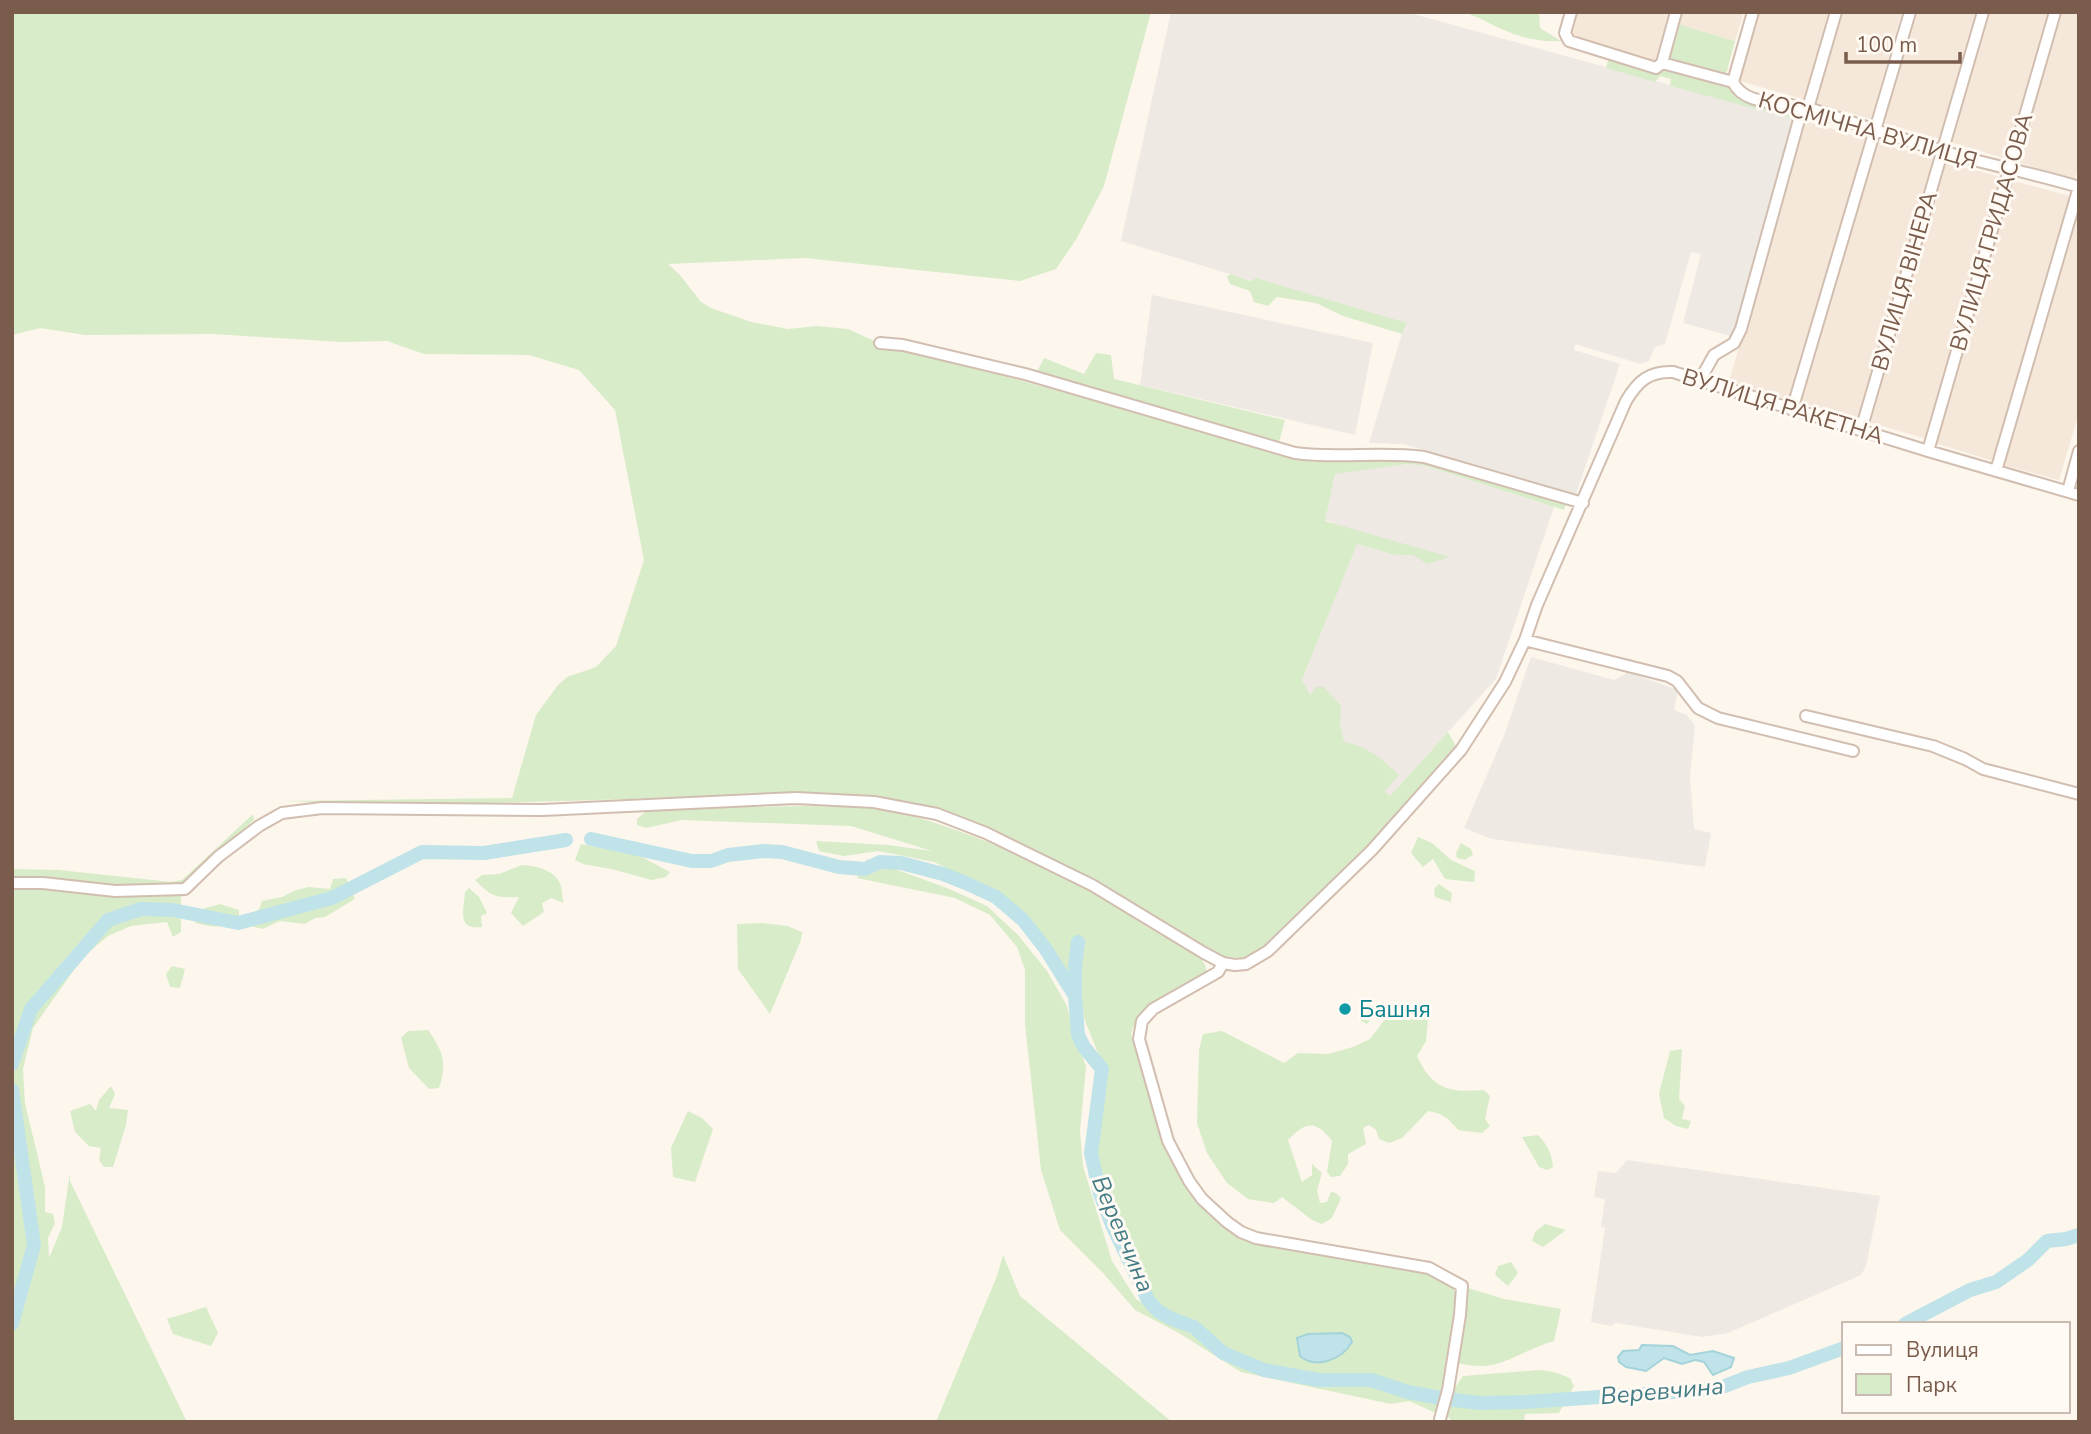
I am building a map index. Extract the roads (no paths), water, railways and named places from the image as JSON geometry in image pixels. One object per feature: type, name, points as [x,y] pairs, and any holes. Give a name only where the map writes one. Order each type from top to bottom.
[{"type":"street","name":"КОСМІЧНА ВУЛИЦЯ","points":[[1571,12],[1565,33],[1567,39],[1651,67],[1661,64],[1733,82],[1735,87],[1754,99],[1805,108],[1942,151],[2079,187]]},
{"type":"street","points":[[1661,64],[1676,12]]},
{"type":"street","points":[[1733,82],[1753,12]]},
{"type":"street","points":[[1700,380],[1714,355],[1734,343],[1741,329],[1805,108],[1836,12]]},
{"type":"street","points":[[1792,410],[1910,12]]},
{"type":"street","name":"ВУЛИЦЯ ВІНЕРА","points":[[1861,430],[1983,12]]},
{"type":"street","name":"ВУЛИЦЯ ГРИДАСОВА","points":[[1928,451],[2055,12]]},
{"type":"street","points":[[1996,471],[2079,187]]},
{"type":"street","points":[[880,343],[903,345],[1025,374],[1295,453],[1316,456],[1424,457],[1583,503]]},
{"type":"street","name":"ВУЛИЦЯ РАКЕТНА","points":[[1223,963],[1246,964],[1268,951],[1405,816],[1469,738],[1505,682],[1626,401],[1645,376],[1673,372],[2073,493]]},
{"type":"street","points":[[2073,493],[2079,452]]},
{"type":"street","points":[[1525,640],[1668,676],[1677,681],[1698,708],[1718,718],[1853,751]]},
{"type":"street","points":[[1806,716],[1933,746],[1983,769],[2079,794]]},
{"type":"street","points":[[12,883],[43,883],[115,891],[185,889],[218,857],[259,826],[282,813],[322,808],[543,810],[796,799],[874,802],[937,814],[986,833],[1092,886],[1223,963],[1218,972],[1153,1009],[1142,1021],[1139,1030],[1142,1055],[1177,1162],[1202,1199],[1241,1232],[1286,1244],[1429,1268],[1462,1286],[1448,1390],[1440,1419]]},
{"type":"water","points":[[1342,1333],[1350,1337],[1352,1342],[1336,1358],[1314,1362],[1300,1356],[1297,1338],[1308,1334]]},
{"type":"water","points":[[1642,1345],[1673,1346],[1690,1355],[1713,1351],[1734,1358],[1731,1367],[1713,1375],[1704,1362],[1695,1360],[1682,1364],[1664,1358],[1646,1371],[1626,1367],[1619,1362],[1618,1357],[1623,1351],[1639,1350]]},
{"type":"waterway","name":"Веревчина","points":[[591,839],[692,861],[711,861],[728,855],[764,851],[782,852],[839,867],[865,869],[880,862],[901,863],[943,874],[996,897],[1023,920],[1045,948],[1075,996],[1078,1035],[1102,1069],[1091,1153],[1100,1194],[1148,1300],[1158,1311],[1194,1327],[1223,1353],[1264,1370],[1319,1380],[1371,1380],[1408,1392],[1446,1399],[1480,1403],[1526,1402],[1717,1389],[1842,1349]]},
{"type":"waterway","name":"Веревчина","points":[[12,1064],[31,1009],[108,920],[141,909],[173,910],[238,923],[332,898],[422,852],[484,853],[566,840]]},
{"type":"waterway","points":[[1075,996],[1078,942]]},
{"type":"waterway","name":"Веревчина","points":[[12,1090],[34,1245],[12,1324]]},
{"type":"waterway","name":"Веревчина","points":[[1909,1322],[1970,1290],[1996,1282],[2028,1260],[2047,1241],[2079,1235]]},
{"type":"place","name":"Башня","points":[[1345,1009]]}]
